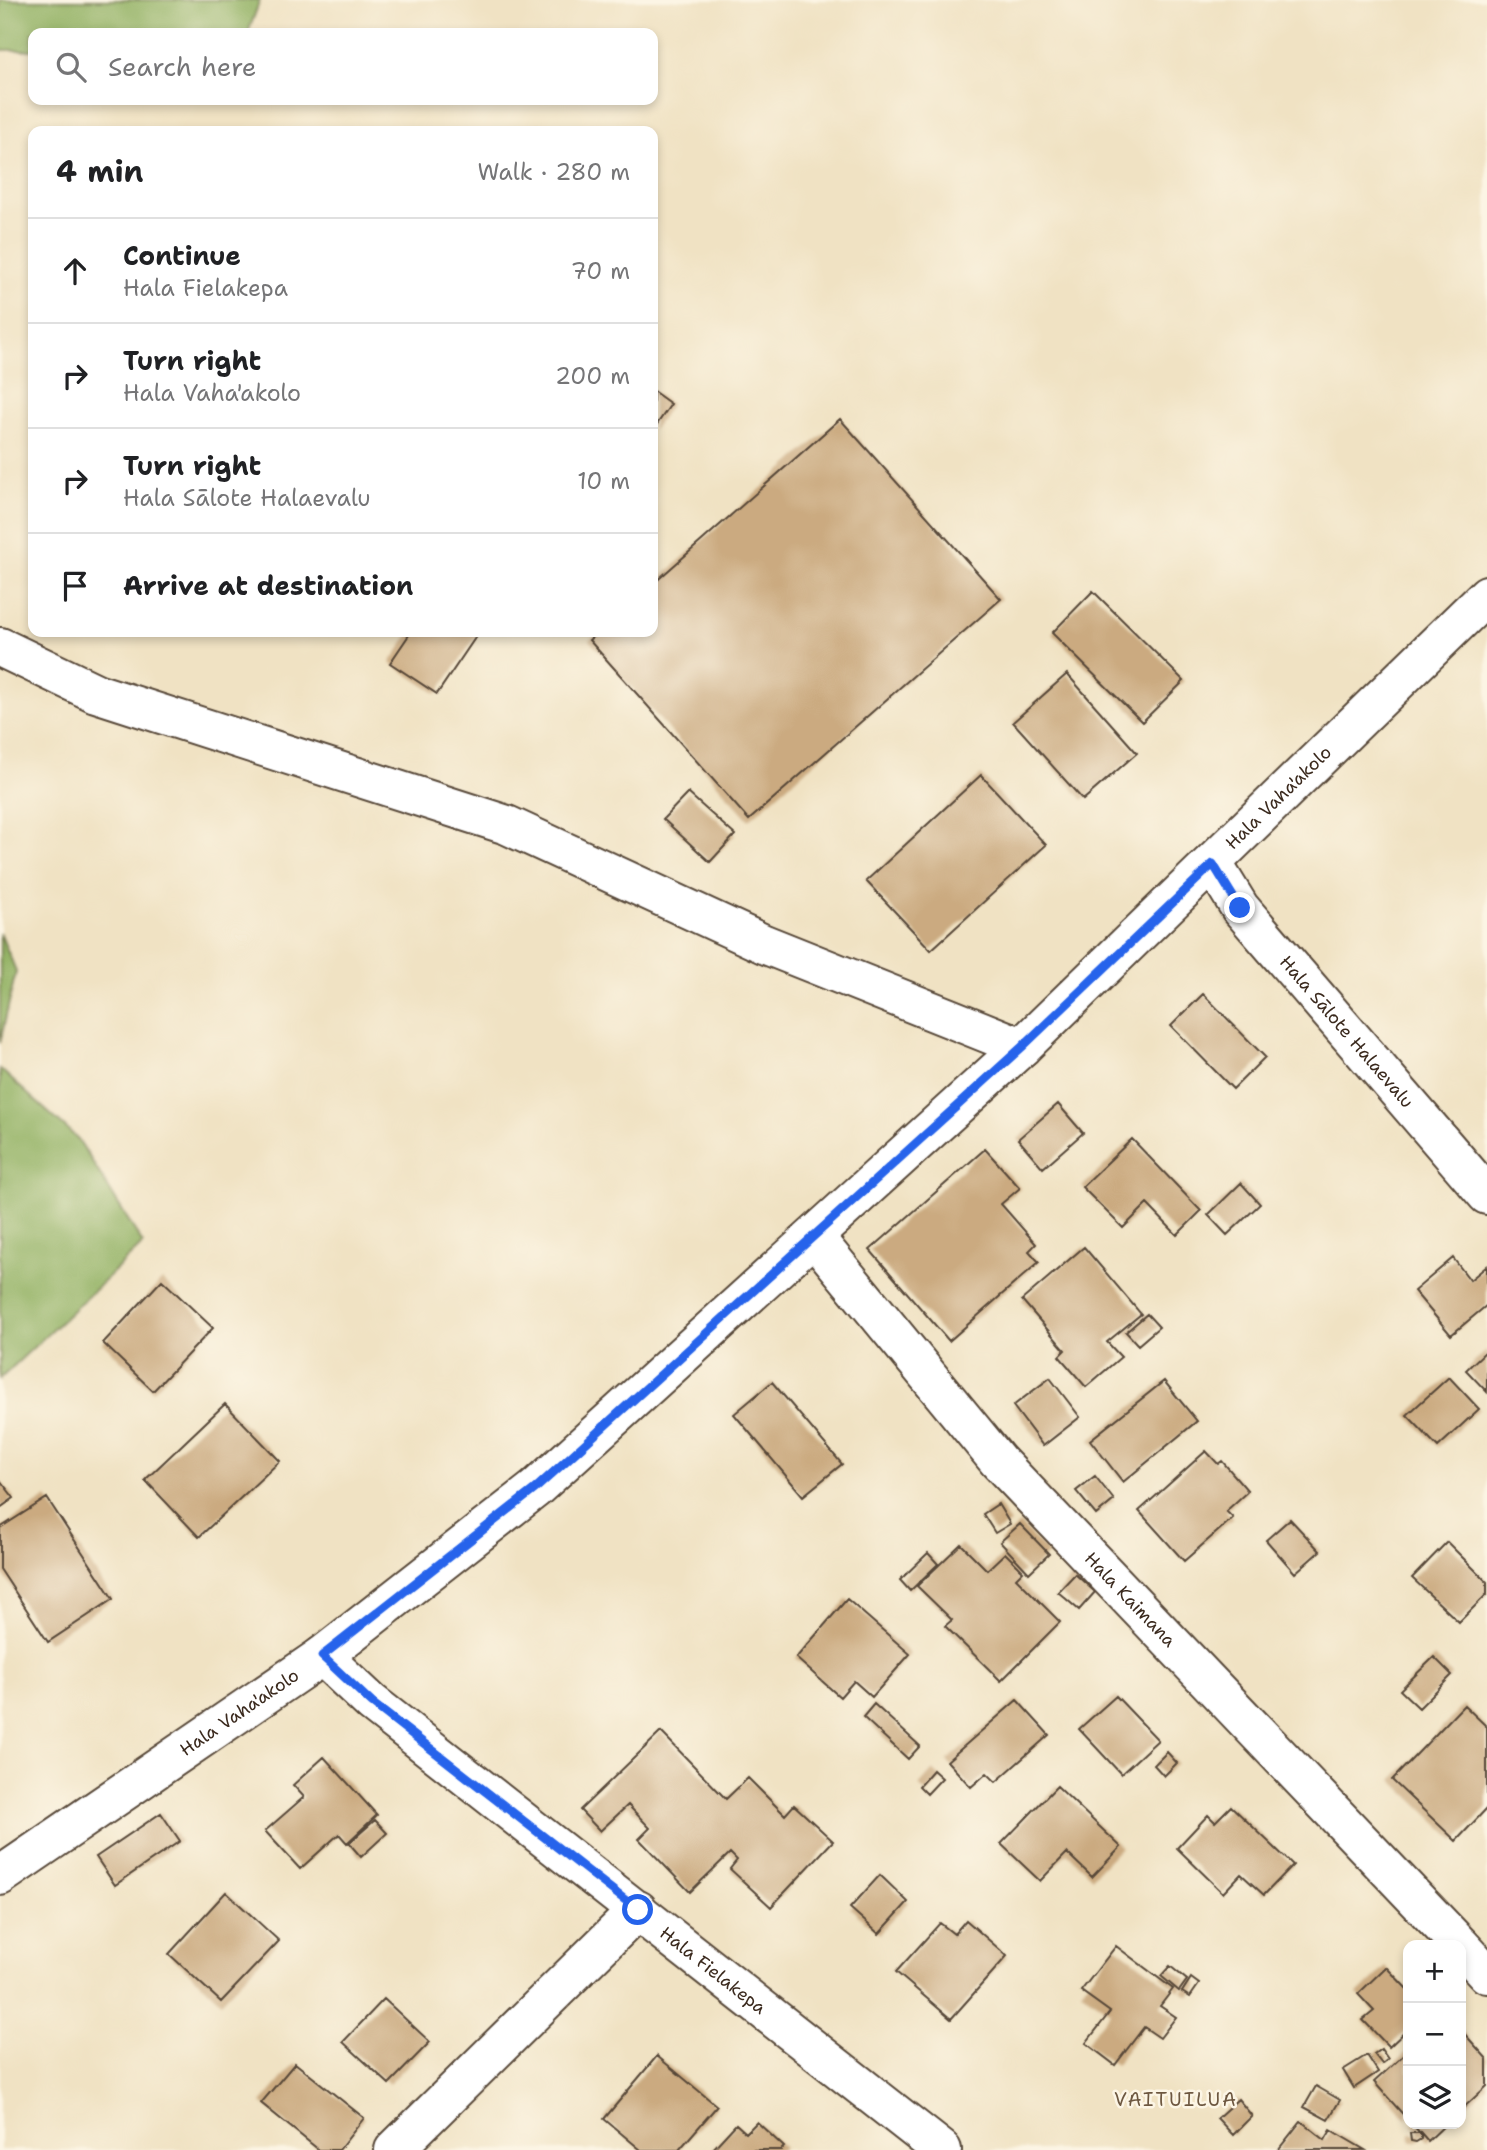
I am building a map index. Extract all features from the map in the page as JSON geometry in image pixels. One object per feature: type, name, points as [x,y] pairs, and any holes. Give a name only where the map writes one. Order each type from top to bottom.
[{"type":"street","name":"Hala Vaha'akolo","points":[[0,1876],[322,1656],[535,1489],[815,1238],[1022,1047],[1487,595]]},
{"type":"street","points":[[0,648],[96,693],[508,825],[764,944],[1022,1047]]},
{"type":"street","name":"Hala Sālote Halaevalu","points":[[1213,864],[1240,908],[1487,1195]]},
{"type":"street","name":"Hala Kaimana","points":[[815,1238],[998,1461],[1456,1940]]},
{"type":"street","name":"Hala Fielakepa","points":[[322,1656],[372,1703],[942,2150]]},
{"type":"street","points":[[394,2150],[638,1910]]},
{"type":"street","name":"Hala Kaimana","points":[[1466,1951],[1487,1974]]},
{"type":"green space","points":[[0,0],[260,0],[250,28],[28,28],[28,50],[0,50]]},
{"type":"green space","points":[[0,933],[16,971],[0,1043]]},
{"type":"green space","points":[[0,1069],[78,1139],[143,1244],[0,1379]]},
{"type":"building","points":[[658,395],[671,404],[658,423]]},
{"type":"building","points":[[840,419],[1001,599],[749,820],[589,640],[592,637],[658,637],[658,580]]},
{"type":"building","points":[[1093,591],[1184,681],[1142,722],[1052,633]]},
{"type":"building","points":[[408,637],[476,637],[437,694],[390,663]]},
{"type":"building","points":[[1067,674],[1137,753],[1083,800],[1013,722]]},
{"type":"building","points":[[981,775],[1046,845],[931,950],[866,881]]},
{"type":"building","points":[[688,793],[735,835],[710,862],[663,819]]},
{"type":"building","points":[[1203,994],[1265,1057],[1233,1089],[1171,1026]]},
{"type":"building","points":[[1058,1104],[1083,1133],[1043,1168],[1018,1139]]},
{"type":"building","points":[[1132,1139],[1201,1211],[1177,1235],[1147,1204],[1123,1228],[1082,1187]]},
{"type":"building","points":[[985,1149],[1020,1188],[1001,1204],[1036,1244],[1029,1251],[1039,1262],[949,1341],[870,1250]]},
{"type":"building","points":[[1241,1183],[1260,1204],[1227,1235],[1208,1215]]},
{"type":"building","points":[[1084,1247],[1141,1314],[1107,1342],[1121,1357],[1086,1387],[1059,1356],[1065,1350],[1022,1300]]},
{"type":"building","points":[[1453,1258],[1470,1280],[1487,1266],[1487,1305],[1451,1335],[1414,1291]]},
{"type":"building","points":[[162,1280],[213,1328],[153,1391],[103,1343]]},
{"type":"building","points":[[1147,1314],[1159,1327],[1138,1345],[1126,1332]]},
{"type":"building","points":[[1487,1350],[1487,1392],[1466,1370]]},
{"type":"building","points":[[1449,1377],[1479,1409],[1438,1447],[1407,1415]]},
{"type":"building","points":[[1050,1378],[1080,1417],[1043,1446],[1013,1406]]},
{"type":"building","points":[[1164,1381],[1197,1421],[1123,1482],[1090,1440]]},
{"type":"building","points":[[772,1382],[842,1464],[803,1496],[734,1414]]},
{"type":"building","points":[[225,1404],[280,1461],[199,1537],[145,1480]]},
{"type":"building","points":[[1206,1451],[1218,1464],[1222,1461],[1248,1491],[1226,1511],[1233,1518],[1184,1561],[1139,1511]]},
{"type":"building","points":[[1095,1476],[1114,1500],[1096,1515],[1076,1491]]},
{"type":"building","points":[[0,1480],[14,1498],[0,1508]]},
{"type":"building","points":[[47,1498],[113,1599],[48,1642],[0,1569],[0,1528]]},
{"type":"building","points":[[998,1504],[1010,1524],[995,1533],[983,1514]]},
{"type":"building","points":[[1290,1519],[1320,1551],[1295,1573],[1266,1540]]},
{"type":"building","points":[[1020,1524],[1049,1554],[1029,1573],[1000,1542]]},
{"type":"building","points":[[1447,1542],[1487,1582],[1487,1594],[1459,1622],[1412,1578]]},
{"type":"building","points":[[961,1544],[987,1570],[1005,1553],[1023,1571],[1016,1578],[1060,1622],[1001,1681],[945,1626],[952,1620],[917,1586]]},
{"type":"building","points":[[928,1553],[938,1564],[910,1591],[900,1580]]},
{"type":"building","points":[[1075,1574],[1095,1592],[1079,1610],[1058,1592]]},
{"type":"building","points":[[847,1599],[910,1654],[872,1697],[854,1681],[840,1697],[796,1658]]},
{"type":"building","points":[[1434,1657],[1452,1675],[1419,1708],[1400,1690]]},
{"type":"building","points":[[1116,1696],[1158,1740],[1121,1774],[1079,1729]]},
{"type":"building","points":[[1017,1700],[1049,1735],[996,1782],[987,1773],[971,1787],[947,1761]]},
{"type":"building","points":[[874,1704],[920,1746],[908,1759],[863,1717]]},
{"type":"building","points":[[1464,1705],[1487,1727],[1487,1808],[1456,1841],[1392,1780]]},
{"type":"building","points":[[661,1732],[726,1799],[748,1778],[785,1815],[794,1805],[833,1841],[771,1907],[730,1869],[737,1860],[730,1853],[690,1892],[639,1839],[650,1828],[628,1805],[600,1831],[580,1810]]},
{"type":"building","points":[[1167,1752],[1177,1763],[1164,1776],[1154,1765]]},
{"type":"building","points":[[324,1757],[377,1815],[347,1843],[339,1834],[300,1869],[265,1831],[304,1797],[293,1785]]},
{"type":"building","points":[[933,1770],[942,1778],[927,1794],[919,1786]]},
{"type":"building","points":[[1057,1786],[1121,1847],[1092,1877],[1067,1853],[1040,1881],[1001,1844]]},
{"type":"building","points":[[1231,1806],[1293,1865],[1264,1895],[1241,1874],[1223,1893],[1177,1848],[1208,1815],[1215,1822]]},
{"type":"building","points":[[161,1813],[180,1841],[115,1885],[96,1857]]},
{"type":"building","points":[[375,1820],[387,1833],[361,1857],[349,1843]]},
{"type":"building","points":[[880,1875],[908,1902],[879,1934],[850,1908]]},
{"type":"building","points":[[226,1892],[279,1941],[221,2002],[169,1954]]},
{"type":"building","points":[[966,1920],[1007,1956],[951,2019],[896,1972],[940,1923],[954,1934]]},
{"type":"building","points":[[1116,1946],[1173,1989],[1160,2006],[1176,2017],[1160,2038],[1144,2027],[1115,2065],[1086,2043],[1110,2012],[1081,1991]]},
{"type":"building","points":[[1170,1966],[1187,1980],[1179,1991],[1161,1976]]},
{"type":"building","points":[[1386,1967],[1403,1985],[1403,2034],[1389,2047],[1363,2020],[1374,2011],[1358,1994]]},
{"type":"building","points":[[1191,1978],[1199,1984],[1190,1997],[1182,1992]]},
{"type":"building","points":[[384,1999],[430,2042],[389,2084],[343,2042]]},
{"type":"building","points":[[1466,2036],[1487,2059],[1487,2086],[1466,2105]]},
{"type":"building","points":[[1381,2049],[1388,2059],[1382,2064],[1374,2054]]},
{"type":"building","points":[[1367,2055],[1378,2072],[1354,2088],[1343,2070]]},
{"type":"building","points":[[657,2056],[717,2106],[679,2150],[641,2150],[604,2119]]},
{"type":"building","points":[[1403,2056],[1403,2114],[1374,2082]]},
{"type":"building","points":[[295,2063],[364,2118],[339,2150],[319,2150],[261,2103]]},
{"type":"building","points":[[1316,2086],[1340,2100],[1328,2120],[1304,2107]]},
{"type":"building","points":[[1238,2099],[1252,2116],[1233,2135],[1217,2118]]},
{"type":"building","points":[[1301,2121],[1325,2140],[1331,2130],[1365,2150],[1278,2150]]},
{"type":"building","points":[[757,2122],[784,2147],[781,2150],[712,2150],[736,2124],[746,2133]]},
{"type":"building","points":[[1416,2129],[1441,2129],[1428,2141],[1421,2133],[1421,2139],[1411,2141],[1410,2133],[1420,2133]]},
{"type":"district","name":"VAITUILUA","points":[[1176,2099]]},
{"type":"route","points":[[638,1910],[372,1703],[322,1656],[535,1489],[718,1326],[1022,1047],[1213,864],[1240,908]]}]
